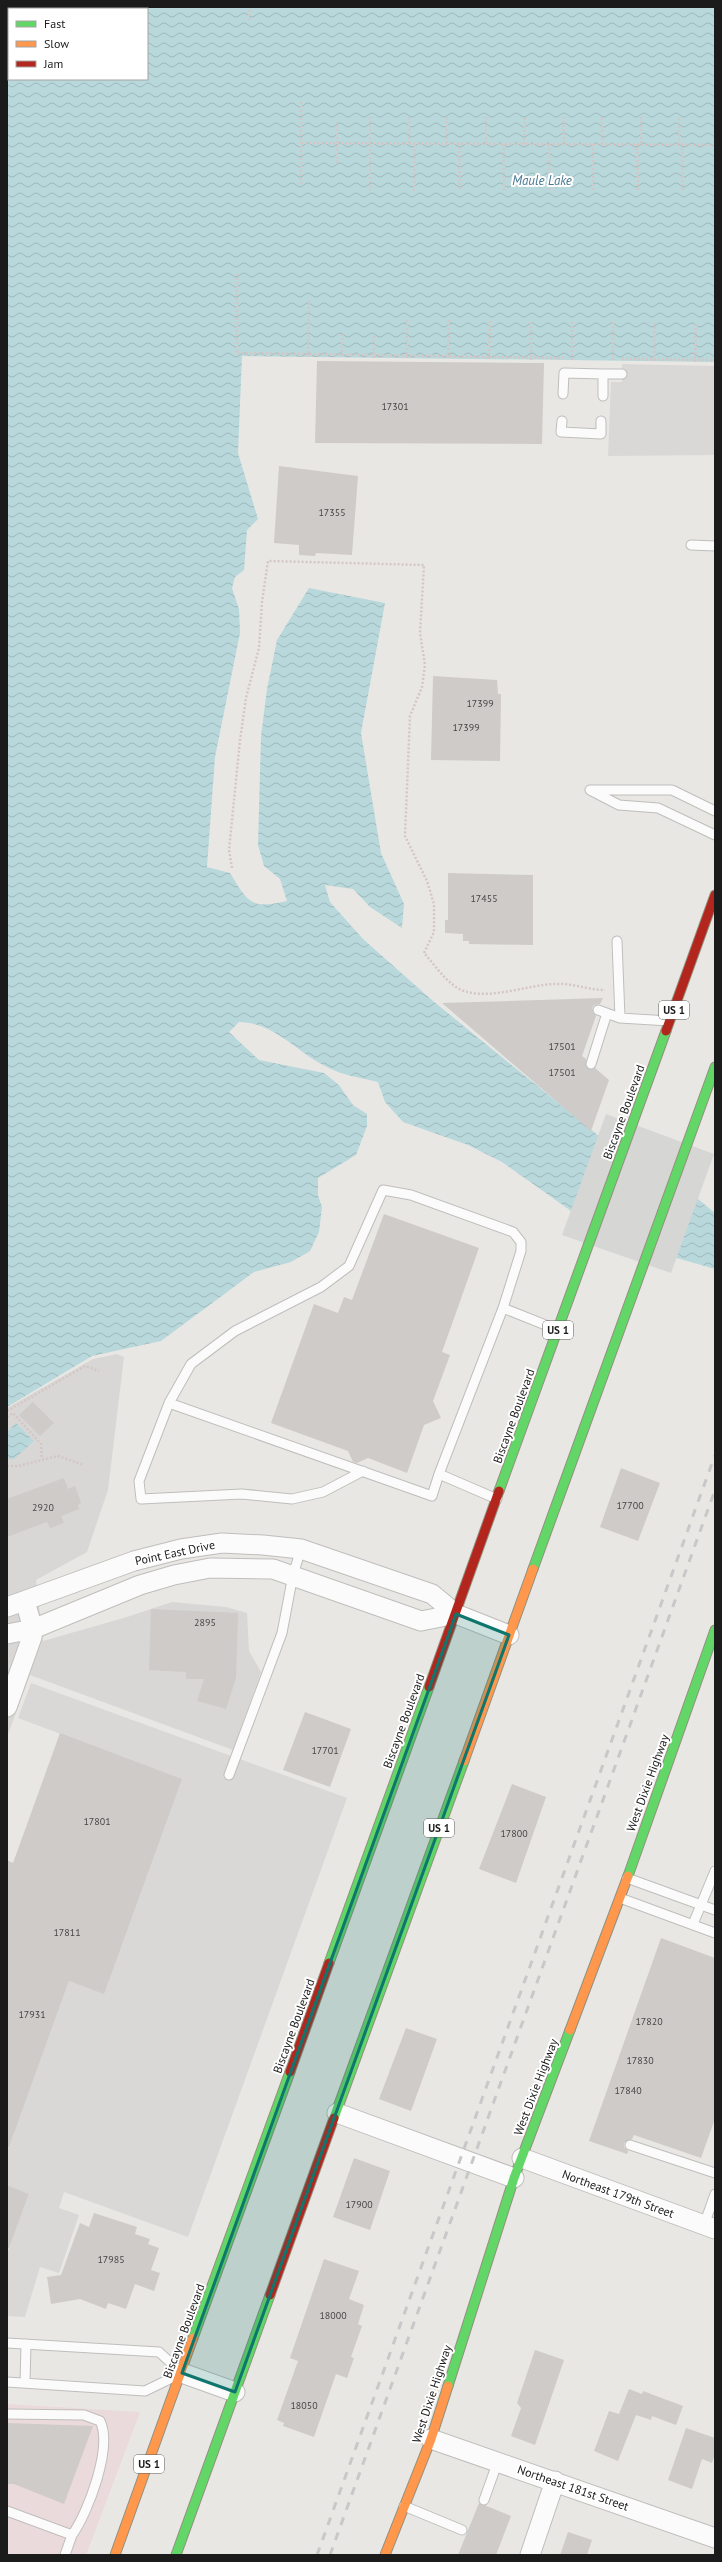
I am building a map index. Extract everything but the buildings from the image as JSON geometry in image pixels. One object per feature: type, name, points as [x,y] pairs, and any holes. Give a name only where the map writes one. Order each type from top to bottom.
[{"type":"main road","name":"Biscayne Boulevard","points":[[115,2555],[715,895]]},
{"type":"main road","name":"US 1","points":[[176,2555],[715,1068]]},
{"type":"main road","name":"West Dixie Highway","points":[[385,2555],[431,2439],[514,2178],[620,1898],[715,1630]]},
{"type":"street","name":"Point East Drive","points":[[7,1607],[134,1561],[181,1549],[222,1544],[301,1549],[432,1594],[456,1614],[509,1635]]},
{"type":"street","name":"Point East Drive","points":[[7,1634],[33,1629],[140,1585],[174,1575],[210,1568],[251,1568],[274,1570],[293,1575],[421,1621],[456,1614]]},
{"type":"street","points":[[7,1707],[32,1637],[33,1629],[25,1601]]},
{"type":"street","points":[[337,2113],[514,2178]]},
{"type":"street","name":"Northeast 179th Street","points":[[522,2158],[709,2227]]},
{"type":"street","points":[[182,2373],[234,2392]]},
{"type":"street","name":"Northeast 181st Street","points":[[431,2439],[498,2461],[715,2538]]},
{"type":"street","points":[[530,2555],[555,2481]]},
{"type":"lane","points":[[563,394],[564,373],[622,374]]},
{"type":"lane","points":[[603,374],[603,396]]},
{"type":"lane","points":[[562,421],[561,432],[606,434],[601,421]]},
{"type":"lane","points":[[691,545],[715,546]]},
{"type":"lane","points":[[715,811],[672,790],[590,790],[620,805],[658,808],[715,835]]},
{"type":"lane","points":[[617,941],[620,1018]]},
{"type":"lane","points":[[591,1064],[603,1012],[620,1018],[670,1021]]},
{"type":"lane","points":[[168,1403],[364,1471],[432,1496],[439,1474],[503,1308],[521,1251],[521,1242],[513,1232],[411,1195],[383,1190],[349,1266],[321,1287],[235,1331],[191,1364],[168,1403],[139,1481],[141,1499],[242,1494],[292,1499],[323,1492],[364,1471]]},
{"type":"lane","points":[[503,1308],[558,1330]]},
{"type":"lane","points":[[439,1474],[497,1499]]},
{"type":"lane","points":[[229,1775],[282,1633],[293,1575],[301,1549]]},
{"type":"lane","points":[[693,1924],[700,1904],[715,1871]]},
{"type":"lane","points":[[627,1878],[715,1910]]},
{"type":"lane","points":[[620,1898],[715,1933]]},
{"type":"lane","points":[[630,2145],[715,2174]]},
{"type":"lane","points":[[709,2227],[715,2194]]},
{"type":"lane","points":[[7,2343],[159,2352],[182,2373],[145,2391],[7,2382]]},
{"type":"lane","points":[[25,2383],[26,2344]]},
{"type":"lane","points":[[7,2414],[84,2415],[100,2421],[105,2430],[104,2456],[80,2524],[72,2535],[65,2555]]},
{"type":"lane","points":[[484,2500],[498,2461]]},
{"type":"lane","points":[[404,2506],[462,2530]]},
{"type":"lane","points":[[7,2512],[72,2535]]},
{"type":"path","points":[[249,20],[250,7]]},
{"type":"path","points":[[301,100],[301,184]]},
{"type":"path","points":[[370,117],[370,190]]},
{"type":"path","points":[[409,117],[409,143]]},
{"type":"path","points":[[447,117],[447,143]]},
{"type":"path","points":[[486,117],[486,143]]},
{"type":"path","points":[[524,144],[525,117]]},
{"type":"path","points":[[563,117],[564,144]]},
{"type":"path","points":[[602,117],[602,144]]},
{"type":"path","points":[[638,192],[641,117]]},
{"type":"path","points":[[679,118],[682,192]]},
{"type":"path","points":[[337,122],[337,163]]},
{"type":"path","points":[[301,143],[715,144]]},
{"type":"path","points":[[414,191],[415,143]]},
{"type":"path","points":[[459,143],[460,190]]},
{"type":"path","points":[[504,144],[504,191]]},
{"type":"path","points":[[548,144],[548,191]]},
{"type":"path","points":[[593,144],[593,192]]},
{"type":"path","points":[[237,274],[237,354],[531,359],[579,358]]},
{"type":"path","points":[[308,356],[309,300]]},
{"type":"path","points":[[407,318],[407,357]]},
{"type":"path","points":[[448,357],[449,319]]},
{"type":"path","points":[[490,320],[490,358]]},
{"type":"path","points":[[531,320],[531,359]]},
{"type":"path","points":[[572,321],[572,359]]},
{"type":"path","points":[[613,321],[613,360]]},
{"type":"path","points":[[654,360],[655,322]]},
{"type":"path","points":[[695,361],[696,322]]},
{"type":"path","points":[[342,334],[342,356]]},
{"type":"path","points":[[374,335],[374,356]]},
{"type":"path","points":[[606,358],[613,360],[715,360]]},
{"type":"path","points":[[232,868],[229,850],[238,754],[246,698],[259,648],[262,602],[268,561],[424,565],[420,632],[425,665],[422,687],[410,716],[405,836],[427,881],[434,904],[434,932],[424,953],[443,975],[464,991],[505,992],[556,984],[574,984],[592,990],[605,990]]},
{"type":"path","points":[[7,1411],[85,1366],[99,1371]]},
{"type":"path","points":[[7,1417],[13,1413],[41,1444],[42,1459]]},
{"type":"path","points":[[7,1466],[18,1466],[58,1456],[84,1465]]},
{"type":"highlighted area","points":[[456,1614],[509,1635],[235,2392],[182,2373]]},
{"type":"shaded area","points":[[622,364],[715,366],[715,455],[608,456],[611,382],[622,382]]},
{"type":"shaded area","points":[[117,1354],[124,1357],[108,1490],[87,1552],[36,1580],[43,1641],[127,1617],[172,1602],[226,1607],[247,1613],[249,1651],[261,1672],[233,1750],[30,1675],[7,1737],[7,1408],[93,1359]]},
{"type":"shaded area","points":[[31,1683],[347,1798],[188,2237],[64,2192],[59,2208],[79,2215],[59,2273],[40,2267],[25,2317],[7,2316],[7,2253],[29,2194],[7,2185],[7,2152],[69,1981],[103,1993],[181,1779],[18,1718]]},
{"type":"shaded area","points":[[7,2404],[140,2412],[86,2555],[7,2555]]},
{"type":"water","name":"Maule Lake","points":[[7,7],[715,7],[715,362],[242,356],[238,453],[258,519],[247,530],[244,570],[235,577],[232,588],[239,609],[240,633],[215,757],[207,867],[230,873],[242,892],[252,902],[266,904],[287,901],[280,879],[264,866],[258,845],[261,736],[267,689],[277,640],[309,588],[385,603],[361,733],[381,853],[404,904],[402,928],[370,907],[353,889],[325,885],[330,902],[363,939],[433,1001],[621,1154],[675,1180],[715,1213],[715,1269],[649,1250],[595,1228],[502,1162],[468,1145],[403,1122],[385,1102],[378,1082],[351,1076],[331,1069],[314,1060],[274,1032],[263,1027],[239,1022],[229,1032],[259,1060],[324,1073],[339,1085],[353,1105],[367,1114],[367,1126],[356,1155],[318,1178],[318,1195],[322,1207],[319,1232],[310,1251],[291,1262],[254,1272],[161,1341],[92,1356],[7,1407]]},
{"type":"water","points":[[16,1423],[34,1441],[14,1459],[7,1459],[7,1432]]},
{"type":"pier","points":[[606,1114],[714,1154],[671,1273],[562,1235]]},
{"type":"railway","points":[[317,2555],[715,1455]]},
{"type":"railway","points":[[330,2555],[715,1490]]},
{"type":"traffic: fast","points":[[499,1491],[666,1031]]},
{"type":"traffic: fast","points":[[533,1569],[715,1067]]},
{"type":"traffic: fast","points":[[628,1876],[715,1630]]},
{"type":"traffic: fast","points":[[329,1963],[429,1687]]},
{"type":"traffic: fast","points":[[334,2118],[464,1761]]},
{"type":"traffic: fast","points":[[448,2386],[514,2178],[570,2030]]},
{"type":"traffic: fast","points":[[193,2338],[290,2072]]},
{"type":"traffic: fast","points":[[176,2555],[270,2295]]},
{"type":"traffic: slow","points":[[464,1761],[533,1569]]},
{"type":"traffic: slow","points":[[570,2030],[628,1876]]},
{"type":"traffic: slow","points":[[115,2555],[193,2338]]},
{"type":"traffic: slow","points":[[385,2555],[431,2439],[448,2386]]},
{"type":"traffic: jam","points":[[666,1031],[715,895]]},
{"type":"traffic: jam","points":[[429,1687],[499,1491]]},
{"type":"traffic: jam","points":[[290,2072],[329,1963]]},
{"type":"traffic: jam","points":[[270,2295],[334,2118]]}]
